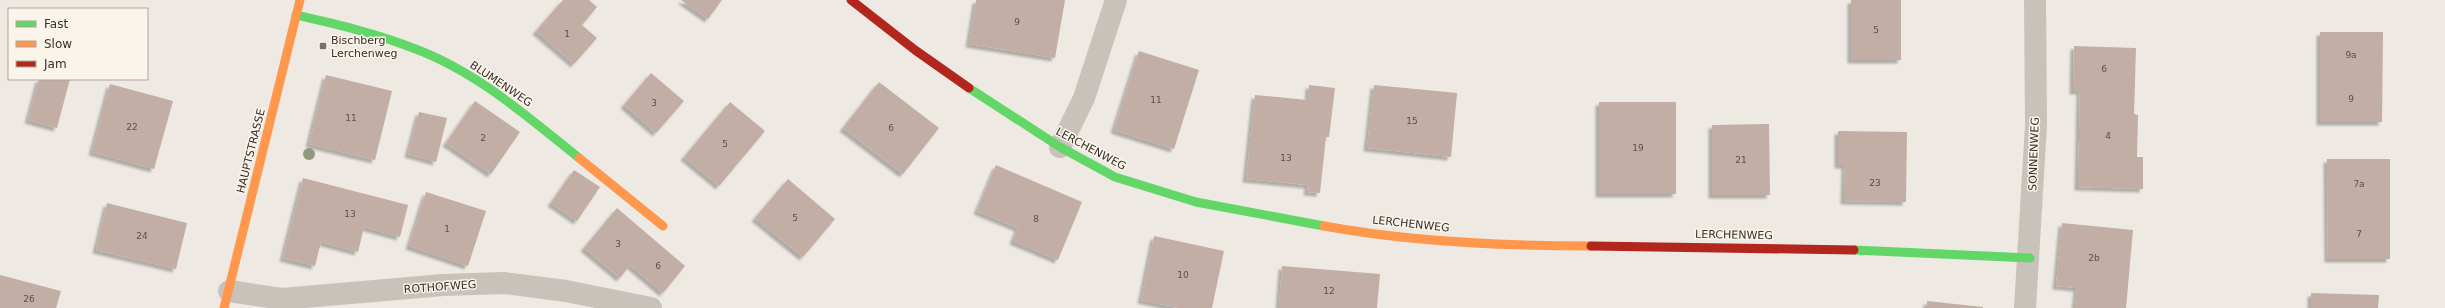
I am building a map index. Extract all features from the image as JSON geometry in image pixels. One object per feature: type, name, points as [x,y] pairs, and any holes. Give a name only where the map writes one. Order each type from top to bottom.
[{"type":"street","name":"HAUPTSTRASSE","points":[[226,299],[300,0]]},
{"type":"street","name":"LERCHENWEG","points":[[851,0],[915,50],[996,107],[1060,147],[1115,177],[1196,202],[1341,229],[1444,240],[1533,246],[1755,247],[1938,252],[2030,258]]},
{"type":"street","points":[[1060,147],[1084,98],[1116,0]]},
{"type":"street","name":"SONNENWEG","points":[[2025,308],[2030,258],[2036,125],[2036,0]]},
{"type":"street","name":"BLUMENWEG","points":[[296,15],[351,28],[414,48],[470,76],[516,107],[663,226]]},
{"type":"street","name":"ROTHOFWEG","points":[[226,299],[282,299],[442,285],[504,283],[566,291],[651,308]]},
{"type":"building","points":[[563,0],[589,0],[597,7],[582,25],[597,38],[574,64],[536,31]]},
{"type":"building","points":[[681,0],[722,0],[708,19]]},
{"type":"building","points":[[976,0],[1065,0],[1055,58],[969,44]]},
{"type":"building","points":[[1851,0],[1901,0],[1901,60],[1851,60]]},
{"type":"building","points":[[2320,32],[2383,32],[2382,122],[2320,122]]},
{"type":"building","points":[[2074,46],[2136,48],[2134,114],[2138,115],[2137,157],[2143,157],[2143,189],[2078,187],[2080,91],[2073,91]]},
{"type":"building","points":[[1139,51],[1199,70],[1174,149],[1114,130]]},
{"type":"building","points":[[651,73],[684,101],[656,133],[624,105]]},
{"type":"building","points":[[326,75],[392,91],[375,160],[309,144]]},
{"type":"building","points":[[39,80],[70,80],[57,128],[28,120]]},
{"type":"building","points":[[879,82],[939,128],[903,174],[843,128]]},
{"type":"building","points":[[110,84],[173,101],[154,169],[92,152]]},
{"type":"building","points":[[1309,85],[1335,88],[1329,137],[1326,137],[1320,193],[1307,192],[1308,185],[1246,179],[1255,95],[1308,100]]},
{"type":"building","points":[[1374,85],[1457,93],[1451,157],[1367,148]]},
{"type":"building","points":[[475,101],[520,132],[491,174],[446,143]]},
{"type":"building","points":[[730,102],[765,131],[719,186],[684,157]]},
{"type":"building","points":[[1599,102],[1676,102],[1676,194],[1599,194]]},
{"type":"building","points":[[419,112],[447,118],[436,162],[408,154]]},
{"type":"building","points":[[1769,124],[1770,195],[1712,195],[1712,125]]},
{"type":"building","points":[[1838,131],[1907,132],[1906,202],[1844,201],[1845,165],[1838,165]]},
{"type":"building","points":[[2327,159],[2390,159],[2390,259],[2328,259]]},
{"type":"building","points":[[996,165],[1082,202],[1058,260],[1013,241],[1018,228],[977,211]]},
{"type":"building","points":[[574,170],[600,187],[577,221],[551,203]]},
{"type":"building","points":[[303,178],[408,205],[400,237],[364,227],[358,252],[321,242],[315,266],[283,258]]},
{"type":"building","points":[[788,179],[835,219],[803,257],[755,218]]},
{"type":"building","points":[[426,192],[486,211],[468,266],[409,246]]},
{"type":"building","points":[[107,203],[187,223],[176,269],[96,250]]},
{"type":"building","points":[[617,208],[685,266],[663,293],[630,265],[620,278],[584,248]]},
{"type":"building","points":[[2062,223],[2133,230],[2126,308],[2075,308],[2077,288],[2056,286]]},
{"type":"building","points":[[1154,236],[1224,251],[1212,308],[1178,308],[1141,300]]},
{"type":"building","points":[[1282,266],[1380,274],[1377,308],[1279,308]]},
{"type":"building","points":[[0,275],[61,291],[56,308],[0,308]]},
{"type":"building","points":[[2311,293],[2379,295],[2378,308],[2311,308]]},
{"type":"building","points":[[1927,301],[1983,307],[1983,308],[1927,308]]},
{"type":"traffic: fast","points":[[296,15],[370,33],[413,48],[458,69],[480,82],[521,111],[579,158]]},
{"type":"traffic: fast","points":[[969,88],[1060,147],[1115,177],[1196,202],[1324,226]]},
{"type":"traffic: fast","points":[[1854,250],[2030,258]]},
{"type":"traffic: slow","points":[[224,308],[300,0]]},
{"type":"traffic: slow","points":[[579,158],[663,226]]},
{"type":"traffic: slow","points":[[1324,226],[1390,236],[1457,242],[1591,246]]},
{"type":"traffic: jam","points":[[851,0],[915,50],[969,88]]},
{"type":"traffic: jam","points":[[1591,246],[1854,250]]},
{"type":"place","name":"Bischberg Lerchenweg","points":[[323,46]]}]
